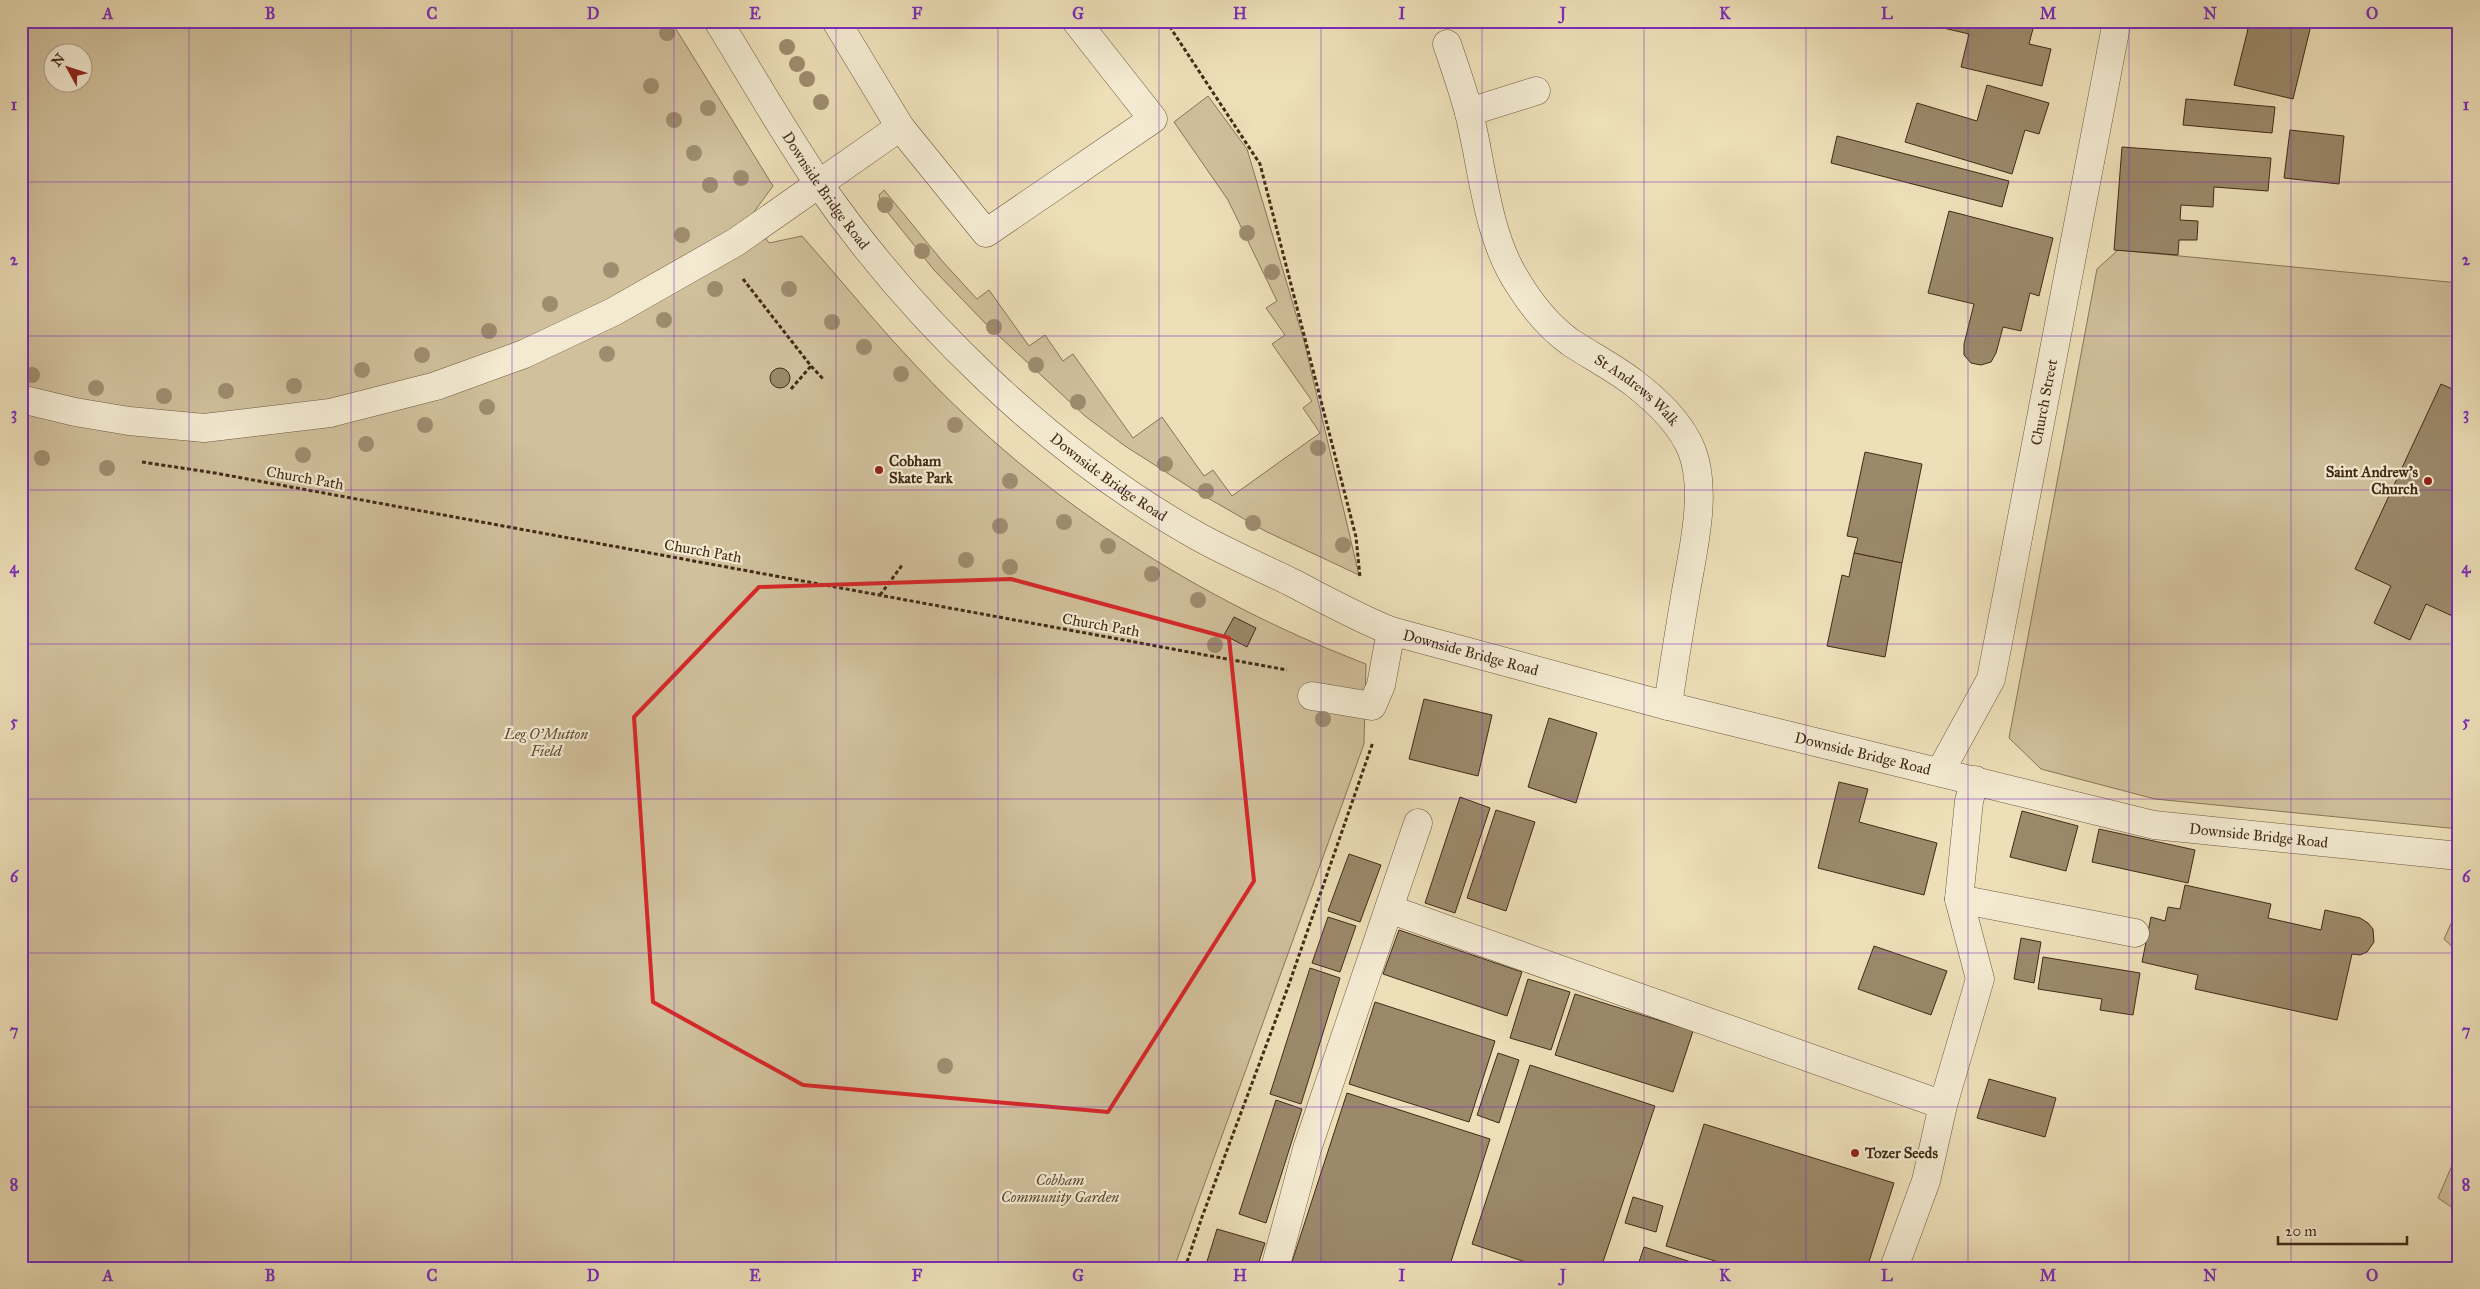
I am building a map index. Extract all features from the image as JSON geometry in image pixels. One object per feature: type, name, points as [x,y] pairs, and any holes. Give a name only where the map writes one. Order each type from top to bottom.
[{"type":"street","name":"Downside Bridge Road","points":[[718,21],[819,183],[876,258],[945,337],[1029,416],[1114,482],[1198,536],[1357,618],[1391,631],[1668,706],[2154,825],[2459,856]]},
{"type":"street","points":[[836,21],[900,127],[986,233],[1153,119],[1076,21]]},
{"type":"street","name":"Church Street","points":[[1940,772],[1991,679],[2116,21]]},
{"type":"street","name":"St Andrews Walk","points":[[1447,44],[1468,112],[1494,226],[1504,256],[1521,288],[1535,309],[1570,342],[1613,367],[1650,396],[1684,433],[1693,452],[1698,474],[1696,534],[1668,706]]},
{"type":"street","points":[[1468,112],[1536,91]]},
{"type":"street","points":[[21,399],[129,422],[204,428],[330,413],[436,386],[524,354],[613,312],[721,251],[900,127]]},
{"type":"street","points":[[1312,696],[1372,706],[1381,684],[1391,631]]},
{"type":"street","points":[[1894,1268],[1926,1181],[1943,1105],[1980,979],[1959,899],[1969,801],[1975,780]]},
{"type":"street","points":[[1275,1268],[1307,1149],[1418,824]]},
{"type":"street","points":[[1959,899],[2136,933]]},
{"type":"street","points":[[1389,909],[1943,1105]]},
{"type":"path","points":[[1166,21],[1260,164],[1356,537],[1360,576],[1357,618]]},
{"type":"path","points":[[721,251],[810,366],[824,380]]},
{"type":"path","points":[[791,389],[810,366]]},
{"type":"path","name":"Church Path","points":[[138,461],[216,473],[1296,672]]},
{"type":"path","points":[[880,596],[904,564]]},
{"type":"path","points":[[1185,1268],[1202,1217],[1288,987],[1373,743],[1372,706]]},
{"type":"highlighted area","points":[[1011,579],[1229,638],[1254,881],[1108,1112],[803,1085],[653,1002],[634,717],[759,587]]},
{"type":"green space","name":"Leg O'Mutton Field","points":[[21,21],[671,21],[773,186],[751,216],[769,243],[802,236],[904,353],[967,417],[1017,461],[1070,503],[1126,542],[1184,577],[1243,609],[1304,638],[1366,664],[1364,744],[1174,1268],[21,1268]]},
{"type":"green space","points":[[1208,96],[1247,149],[1304,341],[1359,575],[1265,531],[1194,490],[1125,446],[1085,416],[985,323],[934,270],[881,204],[879,195],[884,190],[943,262],[977,299],[989,290],[1029,346],[1045,335],[1063,361],[1073,354],[1133,438],[1162,417],[1204,476],[1213,470],[1232,496],[1320,433],[1303,408],[1312,401],[1272,344],[1285,335],[1266,308],[1277,301],[1228,200],[1174,122]]},
{"type":"green space","points":[[2118,250],[2459,283],[2459,829],[2155,799],[2041,769],[2009,738],[2097,269]]},
{"type":"green space","points":[[2459,906],[2459,953],[2444,939]]},
{"type":"green space","points":[[2459,1149],[2459,1212],[2438,1198]]},
{"type":"building","points":[[1940,21],[2035,21],[2029,44],[2051,49],[2042,86],[1961,67],[1969,34],[1939,27]]},
{"type":"building","points":[[2229,21],[2312,21],[2293,99],[2234,85],[2248,29],[2228,24]]},
{"type":"building","points":[[1987,85],[2049,103],[2039,134],[2025,130],[2012,174],[1905,142],[1917,103],[1977,121]]},
{"type":"building","points":[[2186,99],[2275,107],[2272,133],[2183,125]]},
{"type":"building","points":[[2290,130],[2344,136],[2339,184],[2284,178]]},
{"type":"building","points":[[1837,136],[2009,181],[2002,207],[1831,163]]},
{"type":"building","points":[[2122,147],[2271,158],[2268,191],[2214,187],[2213,207],[2181,205],[2180,220],[2198,221],[2197,240],[2179,240],[2178,255],[2114,250]]},
{"type":"building","points":[[1949,211],[2053,238],[2039,296],[2030,293],[2021,331],[2003,327],[1996,353],[1991,362],[1981,365],[1971,363],[1964,355],[1964,344],[1974,304],[1928,293]]},
{"type":"building","points":[[780,368],[787,371],[790,378],[787,385],[780,388],[773,385],[770,378],[773,371]]},
{"type":"building","name":"Saint Andrew's Church","points":[[2441,384],[2459,392],[2459,619],[2426,604],[2410,640],[2374,623],[2391,586],[2355,569]]},
{"type":"building","points":[[1865,452],[1922,464],[1902,563],[1854,553],[1858,538],[1847,536]]},
{"type":"building","points":[[1854,553],[1902,563],[1885,657],[1827,646],[1842,575],[1849,577]]},
{"type":"building","points":[[1234,617],[1256,628],[1247,647],[1224,635]]},
{"type":"building","points":[[1424,699],[1492,715],[1478,776],[1409,759]]},
{"type":"building","points":[[1549,718],[1597,733],[1576,803],[1528,787]]},
{"type":"building","points":[[1839,782],[1868,789],[1859,822],[1937,843],[1924,895],[1818,868]]},
{"type":"building","points":[[1460,797],[1490,808],[1455,913],[1425,903]]},
{"type":"building","points":[[1496,810],[1535,822],[1506,911],[1467,898]]},
{"type":"building","points":[[2022,811],[2078,826],[2066,871],[2010,857]]},
{"type":"building","points":[[2099,829],[2195,850],[2188,883],[2092,862]]},
{"type":"building","points":[[1349,854],[1381,865],[1360,922],[1328,911]]},
{"type":"building","points":[[2185,885],[2271,904],[2268,918],[2321,930],[2325,910],[2360,918],[2368,923],[2373,929],[2374,942],[2367,952],[2360,955],[2352,954],[2337,1020],[2195,989],[2198,975],[2142,962],[2151,917],[2165,921],[2168,907],[2180,909]]},
{"type":"building","points":[[1328,917],[1356,926],[1340,972],[1312,963]]},
{"type":"building","points":[[1399,930],[1522,972],[1507,1016],[1383,974]]},
{"type":"building","points":[[2021,938],[2041,942],[2034,983],[2014,979]]},
{"type":"building","points":[[1874,946],[1947,971],[1931,1015],[1858,989]]},
{"type":"building","points":[[2043,957],[2140,973],[2133,1015],[2100,1010],[2102,999],[2038,989]]},
{"type":"building","points":[[1310,968],[1340,978],[1301,1104],[1270,1094]]},
{"type":"building","points":[[1528,979],[1570,992],[1551,1050],[1510,1038]]},
{"type":"building","points":[[1575,994],[1693,1031],[1673,1092],[1555,1055]]},
{"type":"building","points":[[1375,1002],[1495,1041],[1469,1122],[1349,1084]]},
{"type":"building","points":[[1498,1053],[1519,1060],[1499,1123],[1477,1115]]},
{"type":"building","points":[[1530,1065],[1655,1106],[1601,1268],[1543,1268],[1472,1244]]},
{"type":"building","points":[[1989,1079],[2056,1098],[2045,1137],[1977,1118]]},
{"type":"building","points":[[1347,1093],[1490,1139],[1449,1268],[1290,1268]]},
{"type":"building","points":[[1276,1100],[1302,1109],[1266,1223],[1239,1214]]},
{"type":"building","points":[[1704,1124],[1894,1183],[1867,1268],[1738,1268],[1666,1246]]},
{"type":"building","points":[[1633,1197],[1663,1206],[1656,1232],[1625,1223]]},
{"type":"building","points":[[1217,1229],[1265,1243],[1257,1268],[1205,1268]]},
{"type":"building","points":[[1644,1247],[1710,1268],[1637,1268]]},
{"type":"place","name":"Cobham Skate Park","points":[[879,470]]},
{"type":"place","name":"Saint Andrew's Church","points":[[2428,481]]},
{"type":"place","name":"Tozer Seeds","points":[[1855,1153]]},
{"type":"park label","name":"Cobham Community Garden","points":[[1060,1188]]}]
